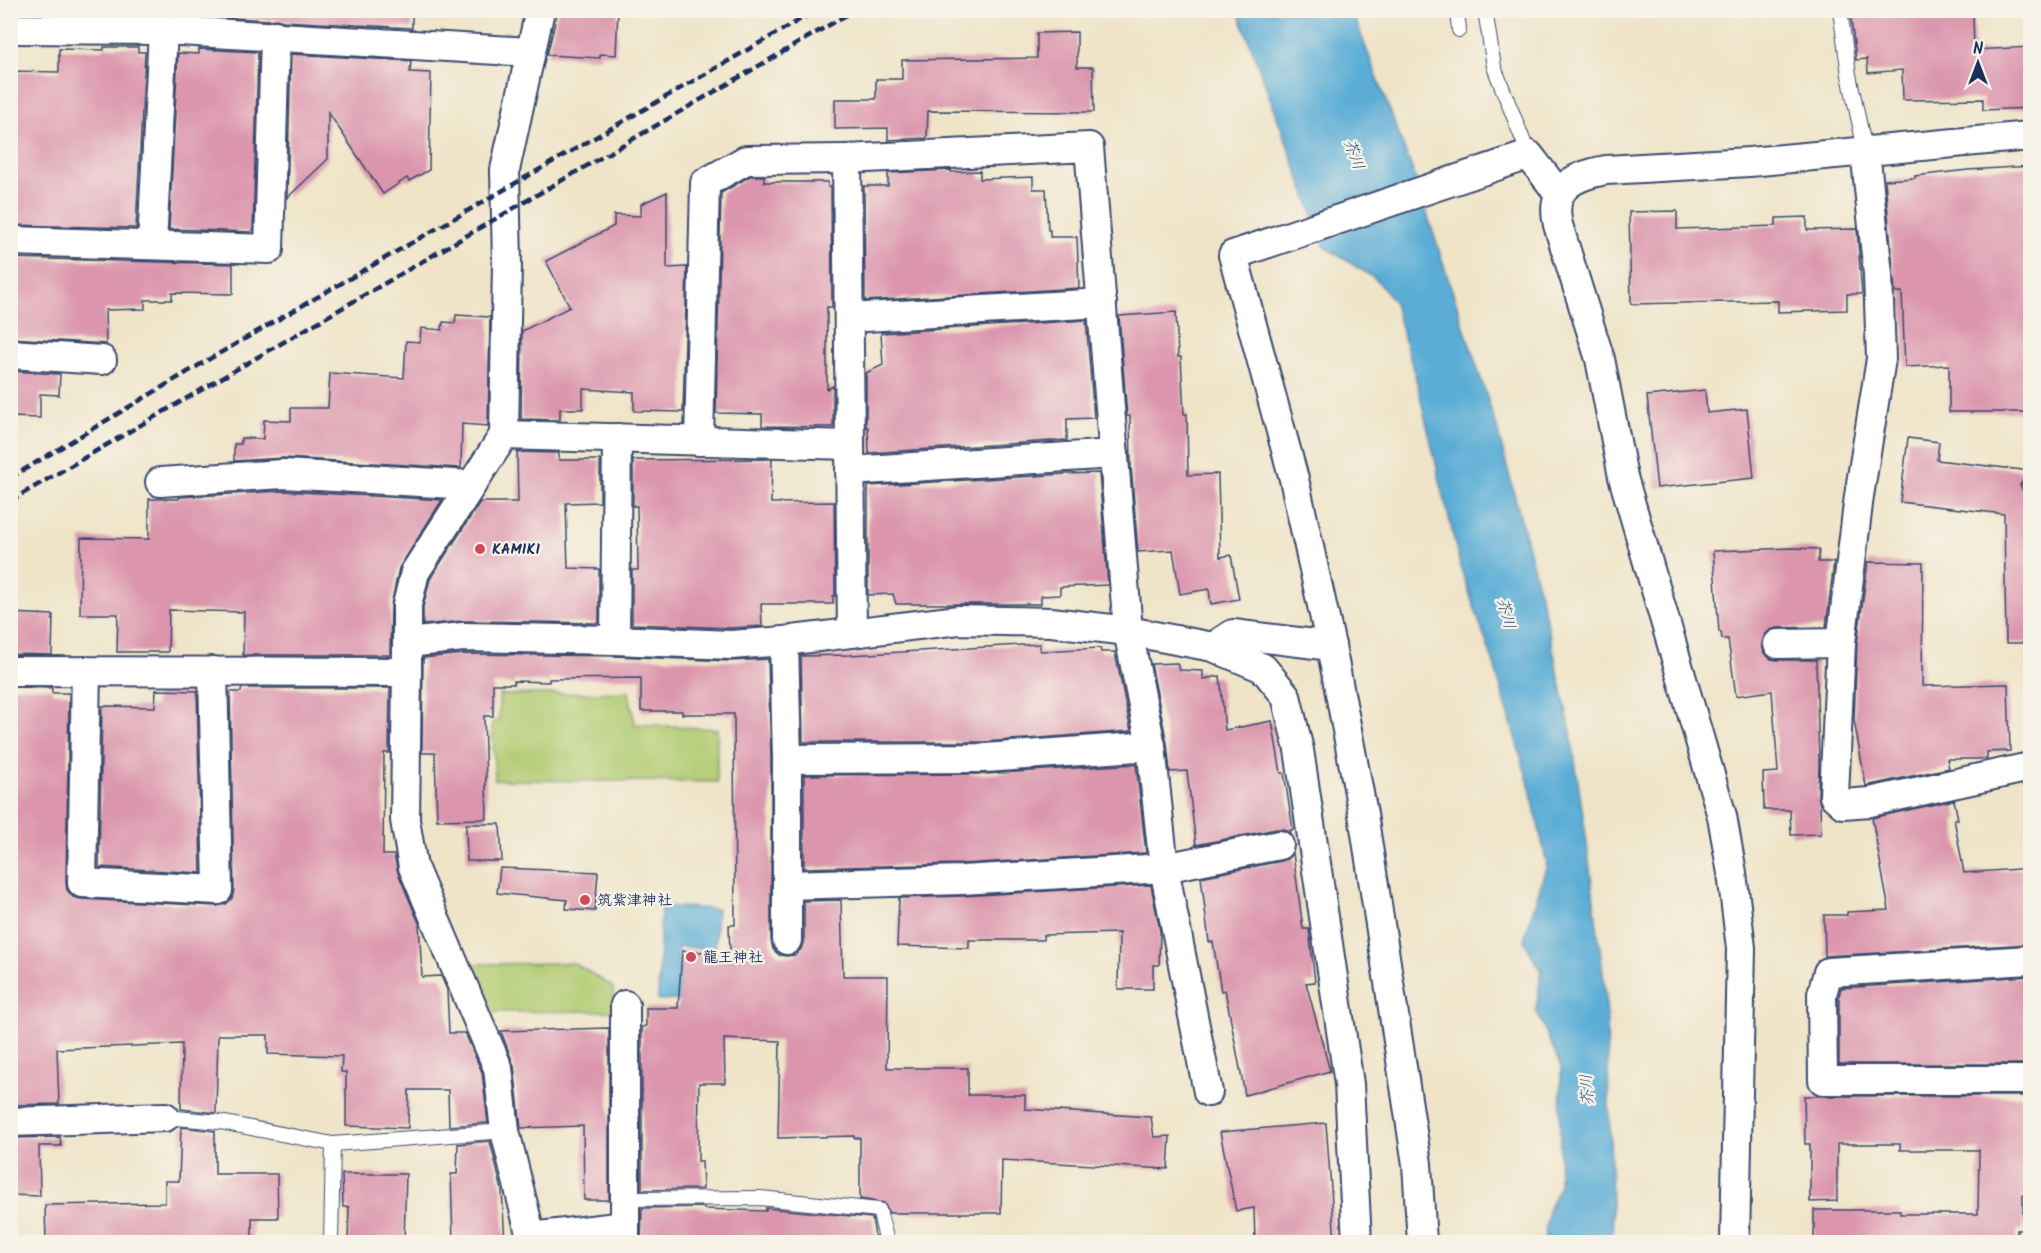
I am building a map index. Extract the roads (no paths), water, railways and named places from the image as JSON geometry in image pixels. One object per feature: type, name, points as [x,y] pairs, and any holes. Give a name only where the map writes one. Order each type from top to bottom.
[{"type":"street","points":[[540,10],[505,170],[507,264],[504,435],[415,572],[407,605],[405,820],[413,867],[498,1068],[505,1131],[530,1240],[625,1222],[625,1005]]},
{"type":"street","points":[[10,29],[163,30],[530,52]]},
{"type":"street","points":[[152,245],[163,30]]},
{"type":"street","points":[[10,241],[269,249],[274,35]]},
{"type":"street","points":[[1735,1242],[1741,948],[1732,873],[1722,816],[1623,477],[1600,359],[1558,225],[1555,207],[1559,194],[1569,183],[1593,172],[1606,170],[1749,162],[2031,136]]},
{"type":"street","points":[[699,441],[705,183],[746,160],[847,159],[1089,147],[1128,631],[1151,747],[1164,868],[1208,1092]]},
{"type":"street","points":[[1865,150],[1878,274],[1881,358],[1859,496],[1841,643],[1834,796],[1843,804],[1870,802],[2031,767]]},
{"type":"street","points":[[1422,1242],[1417,1164],[1363,814],[1331,646],[1294,479],[1233,255],[1518,158],[1559,194]]},
{"type":"street","points":[[847,159],[852,633]]},
{"type":"street","points":[[849,318],[1102,303]]},
{"type":"street","points":[[10,354],[102,360]]},
{"type":"street","points":[[504,435],[699,441],[850,458],[1114,454]]},
{"type":"street","points":[[615,640],[617,438]]},
{"type":"street","points":[[160,482],[283,474],[471,485]]},
{"type":"street","points":[[408,643],[463,638],[615,640],[731,645],[784,641],[959,620],[1051,622],[1128,631],[1213,647],[1263,668],[1286,696],[1299,750],[1349,1084],[1357,1242]]},
{"type":"street","points":[[1213,647],[1233,634],[1331,646]]},
{"type":"street","points":[[784,641],[788,940]]},
{"type":"street","points":[[1778,644],[1841,643]]},
{"type":"street","points":[[10,671],[407,672]]},
{"type":"street","points":[[86,671],[82,883],[218,890],[213,671]]},
{"type":"street","points":[[787,759],[985,758],[1151,747]]},
{"type":"street","points":[[788,885],[962,880],[1164,868],[1279,845]]},
{"type":"street","points":[[2031,960],[1828,972],[1822,994],[1824,1080],[2031,1080]]},
{"type":"street","points":[[10,1122],[165,1117]]},
{"type":"lane","points":[[1457,10],[1459,30]]},
{"type":"lane","points":[[1485,10],[1494,67],[1518,158]]},
{"type":"lane","points":[[1840,10],[1849,75],[1865,150]]},
{"type":"lane","points":[[165,1117],[220,1122],[333,1144],[505,1131]]},
{"type":"lane","points":[[331,1242],[333,1144]]},
{"type":"lane","points":[[625,1222],[760,1198],[879,1210],[887,1242]]},
{"type":"water","name":"芥川","points":[[1238,11],[1352,11],[1415,177],[1497,428],[1543,605],[1570,727],[1585,829],[1606,997],[1613,1242],[1544,1242],[1548,1211],[1559,1186],[1561,1067],[1536,1010],[1541,972],[1524,940],[1547,864],[1530,788],[1493,661],[1461,569],[1416,379],[1393,300],[1376,279],[1325,247]]},
{"type":"water","points":[[661,906],[717,909],[713,1001],[658,1000]],"holes":[[[678,947],[704,948],[703,967],[678,967]]]},
{"type":"railway","points":[[10,478],[206,361],[817,10]]},
{"type":"railway","points":[[10,501],[855,10]]},
{"type":"place","name":"KAMIKI","points":[[480,549]]},
{"type":"place","name":"筑紫津神社","points":[[585,900]]},
{"type":"place","name":"龍王神社","points":[[691,957]]}]
